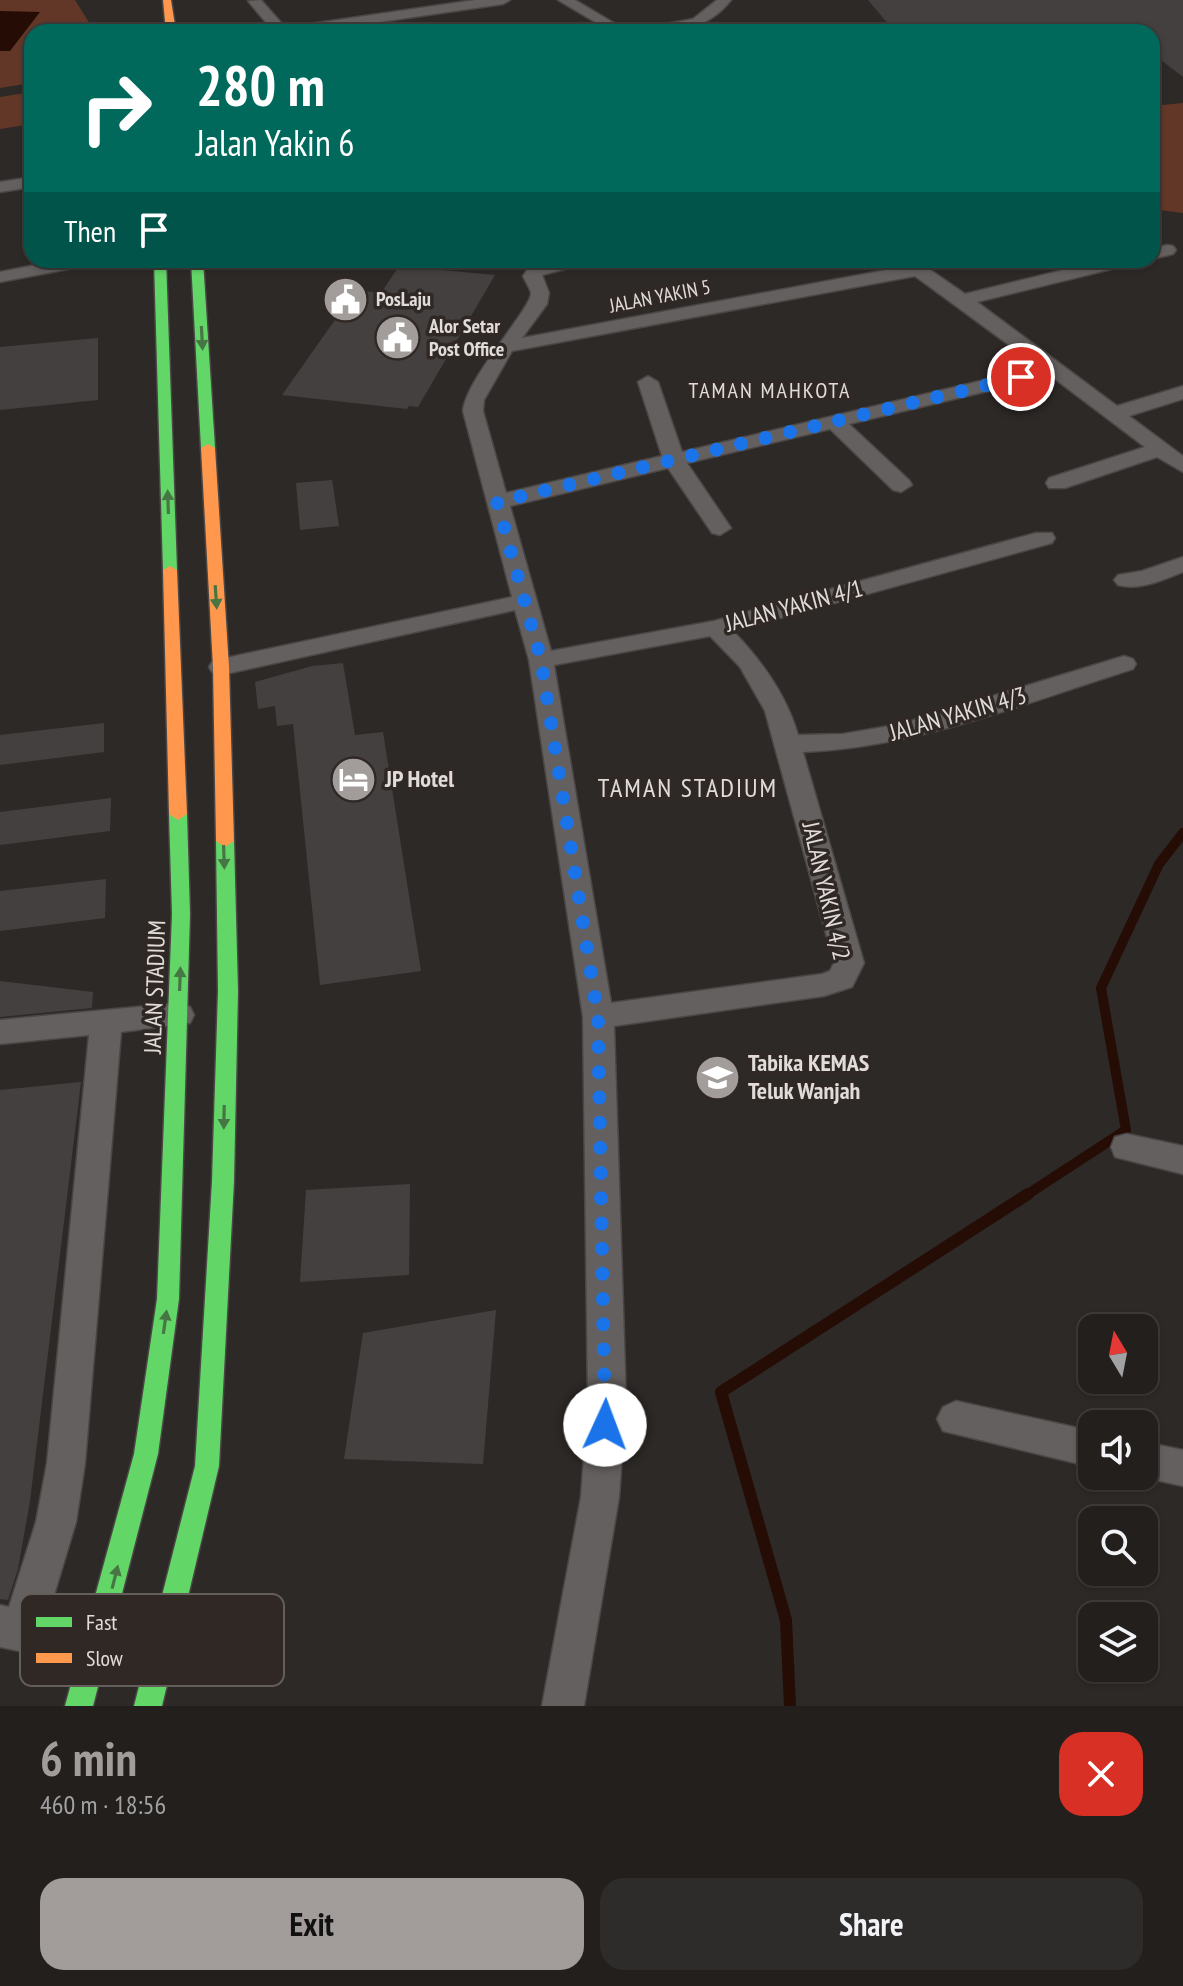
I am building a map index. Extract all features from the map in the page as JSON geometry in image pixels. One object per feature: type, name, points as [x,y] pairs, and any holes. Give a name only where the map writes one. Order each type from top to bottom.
[{"type":"main road","points":[[167,0],[170,24]]},
{"type":"main road","name":"JALAN STADIUM","points":[[110,1594],[146,1454],[168,1299],[179,1015],[181,914],[160,268]]},
{"type":"main road","points":[[176,1594],[207,1466],[219,1296],[228,991],[221,667],[197,268]]},
{"type":"main road","name":"JALAN STADIUM","points":[[79,1706],[85,1686]]},
{"type":"main road","points":[[148,1706],[153,1686]]},
{"type":"street","points":[[326,24],[428,5],[503,0]]},
{"type":"street","points":[[565,0],[608,24]]},
{"type":"street","points":[[689,24],[713,15],[724,0]]},
{"type":"street","points":[[255,1],[275,24]]},
{"type":"street","points":[[0,187],[24,183]]},
{"type":"street","points":[[0,277],[47,268]]},
{"type":"street","points":[[541,268],[532,276],[540,293],[538,304],[505,347],[479,391],[473,411],[541,660],[598,1017],[607,1401],[600,1497],[563,1706]]},
{"type":"street","name":"JALAN YAKIN 5","points":[[505,347],[895,268]]},
{"type":"street","points":[[914,268],[962,300],[1183,466]]},
{"type":"street","points":[[962,300],[1093,268]]},
{"type":"street","points":[[497,502],[1052,370]]},
{"type":"street","points":[[648,382],[674,460],[720,528]]},
{"type":"street","points":[[1114,414],[1183,392]]},
{"type":"street","points":[[835,422],[901,485]]},
{"type":"street","points":[[1057,483],[1160,449]]},
{"type":"street","name":"JALAN YAKIN 4/1","points":[[541,660],[716,628],[1044,538]]},
{"type":"street","points":[[1126,580],[1146,578],[1183,564]]},
{"type":"street","points":[[221,667],[525,601]]},
{"type":"street","name":"JALAN YAKIN 4/2","points":[[598,1017],[824,985],[841,979],[849,963],[778,711],[765,684],[716,628]]},
{"type":"street","name":"JALAN YAKIN 4/3","points":[[789,744],[843,742],[903,732],[1124,664]]},
{"type":"street","points":[[0,1032],[179,1015]]},
{"type":"street","points":[[26,1594],[56,1522],[66,1463],[106,1022]]},
{"type":"street","points":[[1127,1147],[1183,1160]]},
{"type":"street","points":[[956,1419],[1078,1446]]},
{"type":"street","points":[[1158,1463],[1183,1468]]},
{"type":"street","points":[[11,1629],[20,1608]]},
{"type":"shaded area","points":[[0,0],[75,0],[90,24],[24,24],[24,84],[0,88]]},
{"type":"shaded area","points":[[0,11],[40,12],[31,24],[24,24],[24,33],[10,51],[0,51]]},
{"type":"shaded area","points":[[24,93],[24,125],[0,129],[0,97]]},
{"type":"shaded area","points":[[1183,103],[1183,213],[1160,210],[1160,105]]},
{"type":"building","points":[[868,0],[1183,0],[1183,77],[1160,59],[1160,24],[888,24]]},
{"type":"building","name":"Alor Setar Post Office","points":[[398,268],[495,275],[418,407],[409,406],[407,409],[282,395],[356,290],[381,293]]},
{"type":"building","points":[[98,338],[98,400],[0,410],[0,347]]},
{"type":"building","points":[[332,480],[339,526],[300,530],[296,483]]},
{"type":"building","points":[[343,663],[355,735],[383,732],[421,971],[320,985],[293,724],[277,726],[275,706],[258,709],[255,682],[312,666]]},
{"type":"building","points":[[104,723],[104,752],[0,765],[0,735]]},
{"type":"building","points":[[111,798],[110,831],[0,845],[0,812]]},
{"type":"building","points":[[106,879],[105,918],[0,931],[0,891]]},
{"type":"building","points":[[0,981],[93,992],[92,1008],[0,1017]]},
{"type":"building","points":[[81,1082],[30,1501],[18,1569],[8,1600],[0,1599],[0,1090]]},
{"type":"building","points":[[410,1184],[409,1275],[300,1282],[306,1190]]},
{"type":"building","points":[[496,1310],[483,1464],[344,1459],[363,1333]]},
{"type":"waterway","points":[[1025,1196],[1126,1130],[1101,988],[1159,864],[1183,833]]},
{"type":"waterway","points":[[790,1706],[786,1620],[721,1392],[1028,1194]]},
{"type":"traffic: fast","points":[[160,268],[170,570]]},
{"type":"traffic: fast","points":[[197,268],[208,448]]},
{"type":"traffic: fast","points":[[109,1594],[146,1454],[168,1299],[181,914],[178,814]]},
{"type":"traffic: fast","points":[[176,1594],[207,1466],[223,1181],[228,991],[225,841]]},
{"type":"traffic: fast","points":[[79,1706],[84,1686]]},
{"type":"traffic: fast","points":[[148,1706],[153,1686]]},
{"type":"traffic: slow","points":[[167,0],[170,24]]},
{"type":"traffic: slow","points":[[208,448],[221,667],[225,841]]},
{"type":"traffic: slow","points":[[170,570],[178,814]]},
{"type":"place","name":"PosLaju","points":[[345,299]]},
{"type":"place","name":"Alor Setar Post Office","points":[[398,337]]},
{"type":"place","name":"JP Hotel","points":[[354,779]]},
{"type":"place","name":"Tabika KEMAS Teluk Wanjah","points":[[717,1077]]},
{"type":"district","name":"TAMAN MAHKOTA","points":[[770,390]]},
{"type":"district","name":"TAMAN STADIUM","points":[[688,788]]},
{"type":"route","points":[[605,1425],[607,1401],[598,1017],[541,660],[497,502],[1021,377]]}]
